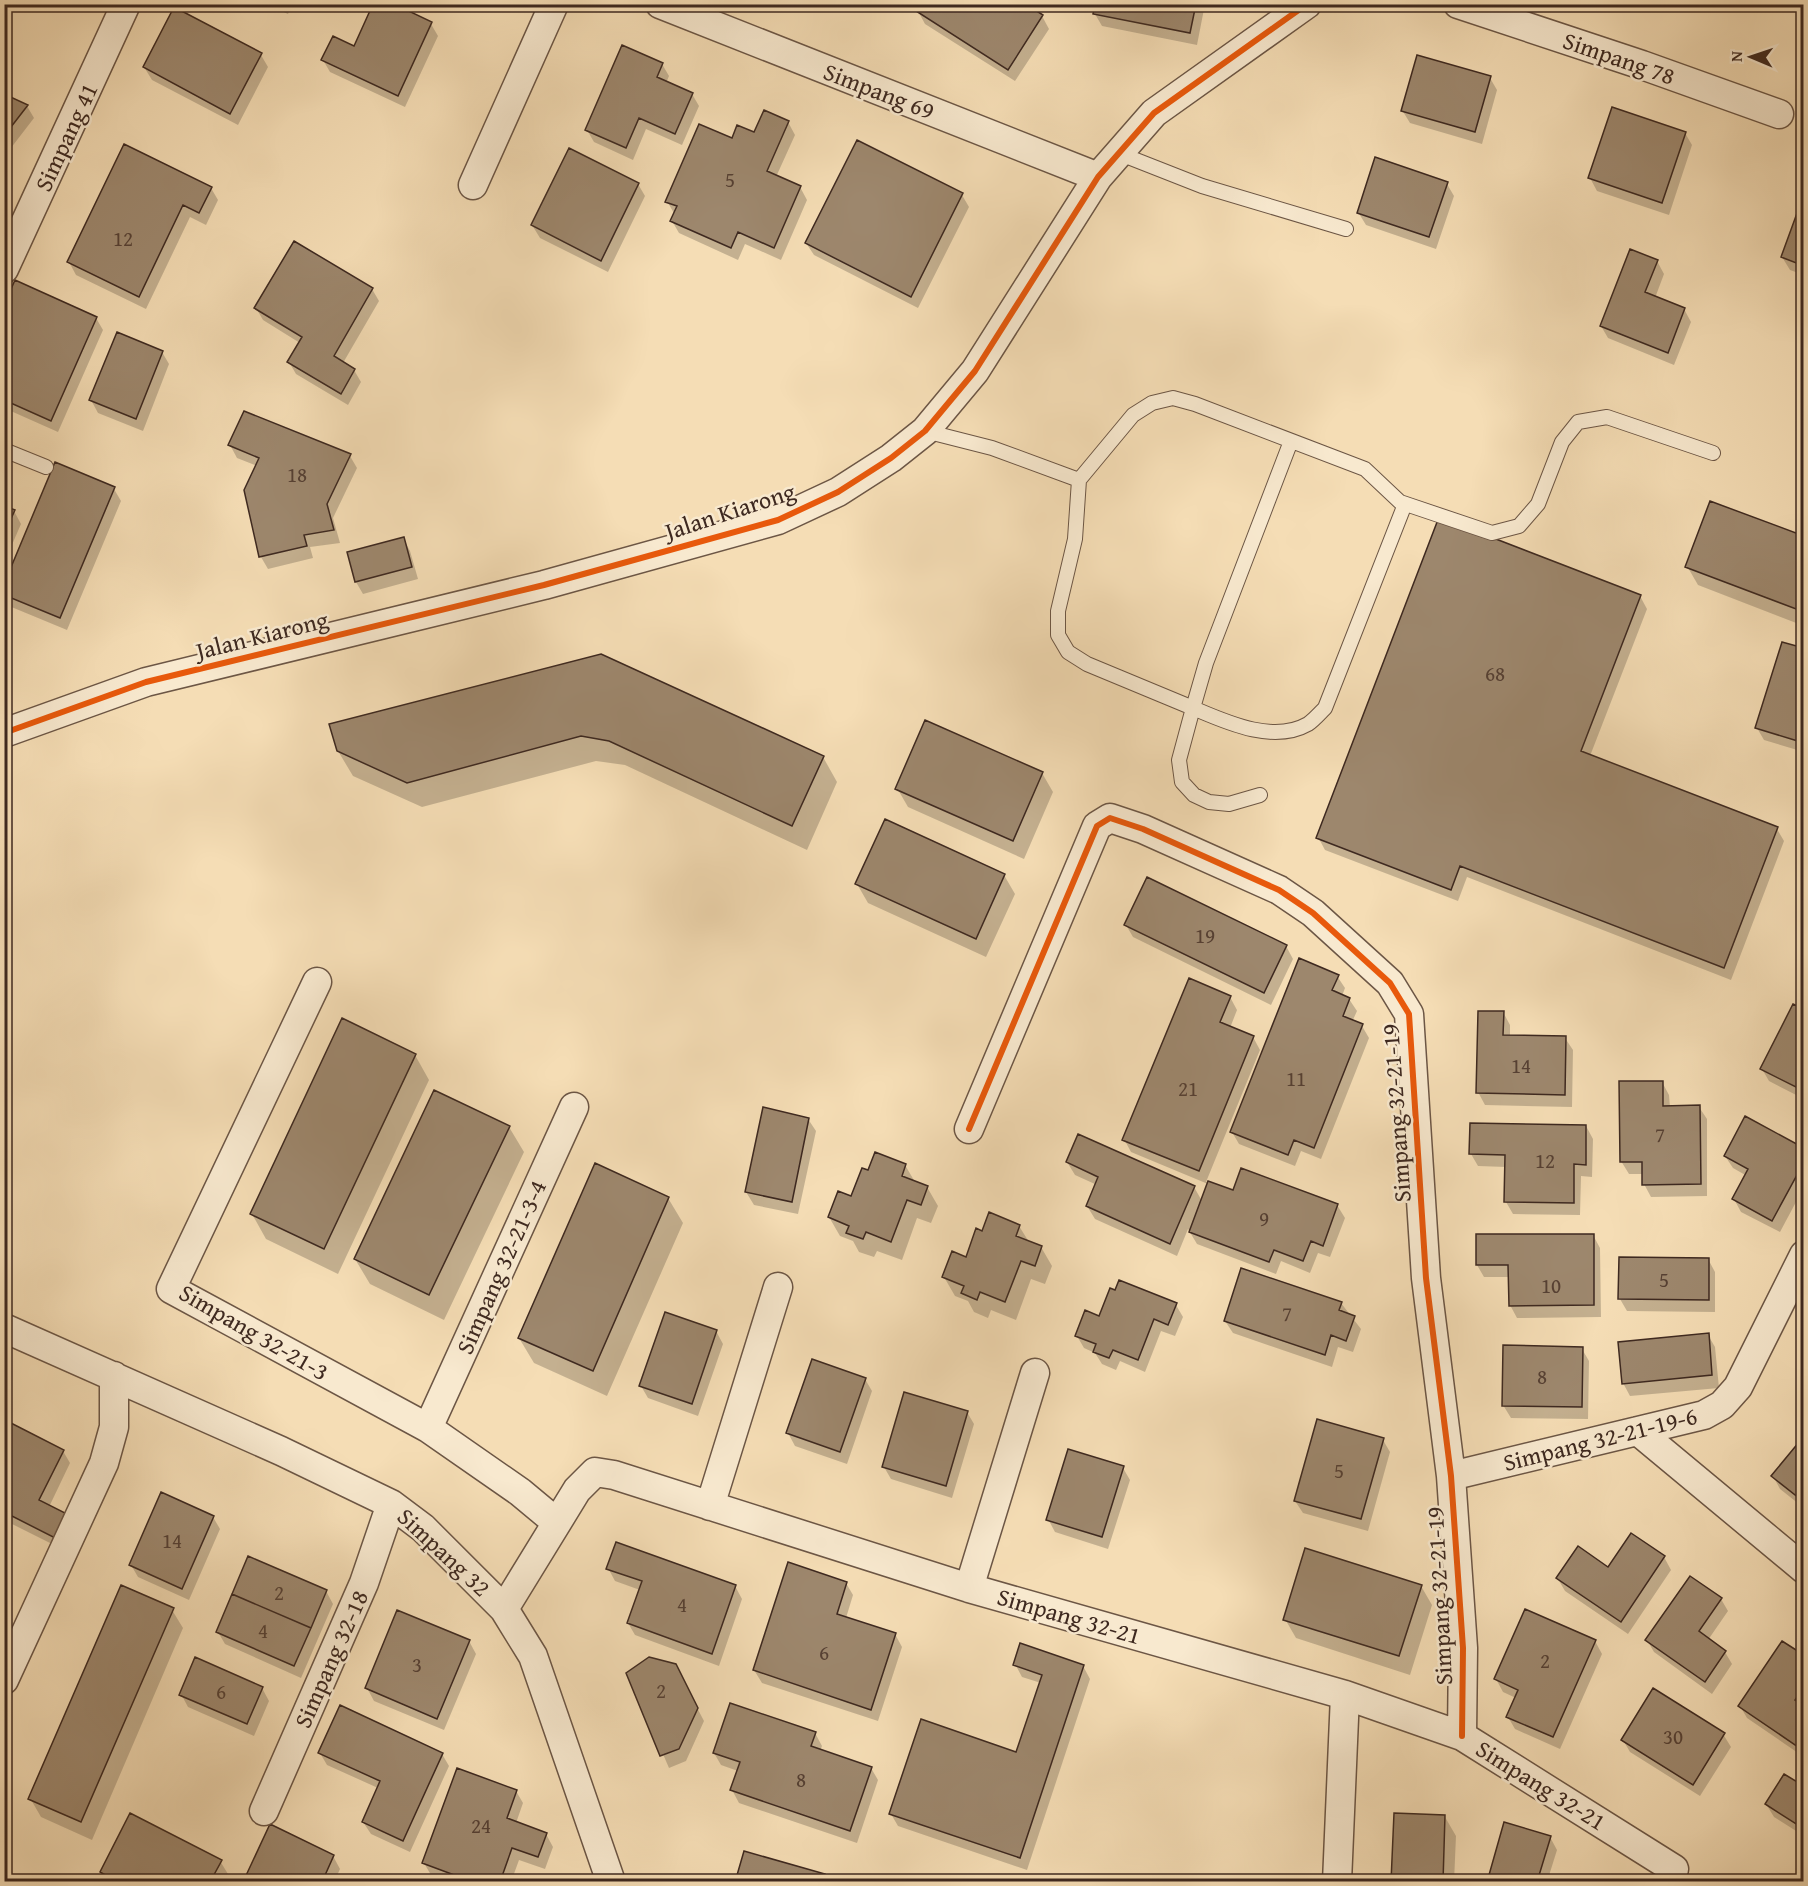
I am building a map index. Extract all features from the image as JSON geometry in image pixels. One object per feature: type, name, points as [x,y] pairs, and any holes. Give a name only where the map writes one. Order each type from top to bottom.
[{"type":"street","name":"Simpang 41","points":[[7,255],[126,4]]},
{"type":"street","points":[[473,185],[554,4]]},
{"type":"street","name":"Simpang 69","points":[[660,4],[1098,177]]},
{"type":"street","name":"Jalan Kiarong","points":[[4,732],[146,682],[544,585],[778,519],[838,492],[891,458],[925,431],[975,371],[1098,177],[1154,113],[1306,4]]},
{"type":"street","name":"Simpang 78","points":[[1458,4],[1642,65],[1779,114]]},
{"type":"street","name":"Simpang 32-21-19","points":[[969,1129],[1097,826],[1110,818],[1143,829],[1279,890],[1313,913],[1390,983],[1409,1014],[1426,1278],[1451,1476],[1463,1648],[1462,1736]]},
{"type":"street","name":"Simpang 32-21-3","points":[[317,982],[171,1289],[428,1428],[520,1492],[556,1522]]},
{"type":"street","name":"Simpang 32-21-3-4","points":[[428,1428],[574,1107]]},
{"type":"street","name":"Simpang 32-21-19-6","points":[[1451,1476],[1704,1415],[1722,1405],[1738,1387],[1803,1255]]},
{"type":"street","points":[[710,1506],[778,1287]]},
{"type":"street","name":"Simpang 32","points":[[4,1328],[114,1376],[391,1504],[423,1528],[504,1609],[533,1656],[611,1881]]},
{"type":"street","points":[[969,1588],[1035,1373]]},
{"type":"street","points":[[4,1680],[104,1463],[114,1427],[114,1376]]},
{"type":"street","points":[[1638,1431],[1803,1569]]},
{"type":"street","name":"Simpang 32-21","points":[[504,1609],[576,1490],[594,1472],[614,1475],[969,1588],[1345,1695],[1462,1736],[1674,1869]]},
{"type":"street","name":"Simpang 32-18","points":[[264,1811],[364,1583],[391,1504]]},
{"type":"street","points":[[1337,1881],[1345,1695]]},
{"type":"lane","points":[[1118,153],[1202,186],[1346,229]]},
{"type":"lane","points":[[1405,504],[1325,708],[1308,724],[1281,732],[1244,727],[1087,664],[1068,652],[1058,635],[1058,610],[1075,539],[1078,480],[1133,415],[1152,403],[1173,398],[1365,469],[1405,504],[1492,533],[1519,526],[1538,504],[1562,442],[1578,422],[1607,417],[1713,453]]},
{"type":"lane","points":[[925,431],[992,448],[1078,480]]},
{"type":"lane","points":[[1260,795],[1229,804],[1209,802],[1194,795],[1182,782],[1179,760],[1206,663],[1291,441]]},
{"type":"lane","points":[[4,450],[46,467]]},
{"type":"building","points":[[373,4],[394,4],[432,22],[398,96],[321,60],[333,36],[354,46]]},
{"type":"building","points":[[920,4],[1026,4],[1043,15],[1008,70],[916,11]]},
{"type":"building","points":[[1095,4],[1196,4],[1190,33],[1093,14]]},
{"type":"building","points":[[174,7],[262,53],[230,114],[143,67]]},
{"type":"building","points":[[622,45],[663,63],[657,77],[693,93],[675,134],[639,118],[626,148],[585,130]]},
{"type":"building","points":[[1417,55],[1491,76],[1475,132],[1401,111]]},
{"type":"building","points":[[4,94],[28,105],[4,136]]},
{"type":"building","points":[[1612,107],[1686,132],[1662,203],[1588,178]]},
{"type":"building","points":[[764,110],[789,121],[767,171],[801,186],[774,248],[738,232],[731,248],[670,221],[677,206],[665,202],[699,124],[732,138],[737,125],[754,132]]},
{"type":"building","points":[[857,140],[963,193],[911,297],[805,243]]},
{"type":"building","points":[[124,144],[212,187],[199,213],[183,205],[139,297],[67,262]]},
{"type":"building","points":[[569,148],[639,183],[601,261],[531,225]]},
{"type":"building","points":[[1375,157],[1448,182],[1429,237],[1357,213]]},
{"type":"building","points":[[1804,194],[1804,266],[1781,257]]},
{"type":"building","points":[[294,241],[373,288],[334,356],[355,369],[341,394],[287,362],[302,337],[254,308]]},
{"type":"building","points":[[1630,249],[1658,260],[1645,292],[1685,308],[1668,353],[1600,326]]},
{"type":"building","points":[[15,280],[97,317],[51,421],[4,400],[4,305]]},
{"type":"building","points":[[117,332],[163,351],[136,419],[89,400]]},
{"type":"building","points":[[244,411],[351,454],[327,504],[334,530],[304,535],[307,546],[259,557],[244,490],[259,458],[228,445]]},
{"type":"building","points":[[55,462],[115,487],[60,618],[4,595],[4,584]]},
{"type":"building","points":[[1710,501],[1804,536],[1804,612],[1685,567]]},
{"type":"building","points":[[4,506],[15,510],[4,534]]},
{"type":"building","points":[[1439,517],[1641,595],[1581,751],[1778,827],[1724,968],[1460,866],[1451,890],[1316,838]]},
{"type":"building","points":[[404,537],[412,567],[355,582],[347,552]]},
{"type":"building","points":[[1782,642],[1804,648],[1804,733],[1801,742],[1755,728]]},
{"type":"building","points":[[601,654],[824,756],[792,826],[609,741],[581,736],[407,783],[337,751],[329,724]]},
{"type":"building","points":[[925,720],[1043,772],[1013,841],[895,789]]},
{"type":"building","points":[[885,819],[1005,874],[976,939],[855,884]]},
{"type":"building","points":[[1147,877],[1287,945],[1264,993],[1124,925]]},
{"type":"building","points":[[1299,958],[1339,975],[1332,990],[1350,998],[1343,1016],[1363,1024],[1314,1148],[1294,1140],[1288,1155],[1230,1132]]},
{"type":"building","points":[[1189,978],[1231,996],[1220,1022],[1254,1036],[1199,1171],[1122,1140]]},
{"type":"building","points":[[1793,1004],[1804,1009],[1804,1091],[1760,1069]]},
{"type":"building","points":[[1478,1011],[1504,1011],[1503,1035],[1566,1036],[1565,1095],[1476,1093]]},
{"type":"building","points":[[342,1018],[416,1054],[324,1249],[250,1214]]},
{"type":"building","points":[[1619,1081],[1663,1081],[1663,1106],[1700,1105],[1701,1184],[1642,1185],[1642,1162],[1620,1162]]},
{"type":"building","points":[[434,1090],[510,1126],[429,1295],[354,1259]]},
{"type":"building","points":[[763,1107],[809,1118],[792,1202],[745,1192]]},
{"type":"building","points":[[1745,1116],[1804,1148],[1804,1162],[1772,1221],[1732,1199],[1748,1169],[1724,1156]]},
{"type":"building","points":[[1470,1123],[1586,1125],[1586,1165],[1574,1164],[1574,1203],[1504,1202],[1505,1155],[1469,1154]]},
{"type":"building","points":[[1078,1134],[1195,1186],[1170,1244],[1086,1206],[1098,1177],[1066,1162]]},
{"type":"building","points":[[875,1152],[906,1164],[902,1176],[928,1186],[921,1205],[907,1200],[891,1242],[866,1232],[863,1239],[846,1233],[849,1226],[828,1217],[838,1191],[851,1196],[862,1168],[868,1170]]},
{"type":"building","points":[[595,1163],[669,1197],[593,1371],[518,1338]]},
{"type":"building","points":[[1241,1168],[1338,1204],[1323,1246],[1311,1241],[1303,1261],[1274,1250],[1269,1262],[1189,1232],[1208,1181],[1233,1190]]},
{"type":"building","points":[[989,1212],[1020,1225],[1016,1236],[1042,1246],[1035,1266],[1021,1261],[1005,1302],[980,1292],[977,1300],[961,1293],[964,1286],[942,1277],[952,1251],[966,1257],[976,1228],[982,1231]]},
{"type":"building","points":[[1476,1234],[1594,1234],[1594,1305],[1509,1306],[1508,1265],[1476,1265]]},
{"type":"building","points":[[1619,1257],[1709,1258],[1709,1300],[1618,1299]]},
{"type":"building","points":[[1241,1268],[1342,1302],[1339,1310],[1355,1316],[1346,1341],[1331,1335],[1325,1355],[1224,1321]]},
{"type":"building","points":[[1119,1280],[1177,1303],[1168,1325],[1154,1319],[1138,1360],[1113,1350],[1109,1358],[1093,1352],[1096,1344],[1075,1336],[1085,1310],[1099,1316],[1110,1288],[1115,1290]]},
{"type":"building","points":[[665,1312],[717,1330],[692,1404],[639,1386]]},
{"type":"building","points":[[1709,1333],[1712,1375],[1622,1384],[1618,1342]]},
{"type":"building","points":[[1503,1345],[1583,1347],[1582,1407],[1502,1406]]},
{"type":"building","points":[[812,1359],[866,1378],[840,1452],[786,1433]]},
{"type":"building","points":[[904,1392],[968,1411],[946,1486],[882,1467]]},
{"type":"building","points":[[1317,1419],[1384,1438],[1361,1519],[1294,1501]]},
{"type":"building","points":[[7,1421],[64,1450],[39,1500],[75,1518],[63,1542],[4,1512],[4,1426]]},
{"type":"building","points":[[1804,1436],[1804,1502],[1771,1476]]},
{"type":"building","points":[[1068,1449],[1124,1466],[1102,1537],[1046,1520]]},
{"type":"building","points":[[161,1492],[214,1516],[182,1589],[129,1565]]},
{"type":"building","points":[[1631,1533],[1665,1556],[1621,1622],[1556,1578],[1578,1546],[1608,1567]]},
{"type":"building","points":[[616,1542],[736,1585],[712,1654],[627,1623],[642,1581],[606,1569]]},
{"type":"building","points":[[1305,1548],[1422,1585],[1399,1656],[1283,1620]]},
{"type":"building","points":[[248,1556],[327,1590],[311,1628],[232,1594]]},
{"type":"building","points":[[788,1562],[847,1582],[837,1614],[896,1633],[871,1710],[753,1670]]},
{"type":"building","points":[[1690,1576],[1722,1598],[1699,1631],[1726,1651],[1705,1682],[1645,1640]]},
{"type":"building","points":[[121,1585],[174,1608],[81,1822],[28,1799]]},
{"type":"building","points":[[232,1594],[311,1628],[294,1666],[216,1632]]},
{"type":"building","points":[[1525,1609],[1596,1640],[1553,1737],[1506,1717],[1518,1690],[1494,1679]]},
{"type":"building","points":[[397,1610],[470,1640],[437,1719],[365,1688]]},
{"type":"building","points":[[1782,1641],[1804,1655],[1804,1687],[1795,1700],[1804,1706],[1804,1751],[1738,1706]]},
{"type":"building","points":[[1020,1643],[1084,1665],[1020,1858],[889,1814],[921,1719],[1016,1752],[1042,1675],[1013,1665]]},
{"type":"building","points":[[195,1657],[263,1687],[247,1724],[179,1695]]},
{"type":"building","points":[[649,1657],[676,1664],[698,1708],[679,1749],[660,1756],[626,1673]]},
{"type":"building","points":[[1653,1688],[1725,1733],[1693,1785],[1621,1740]]},
{"type":"building","points":[[730,1703],[816,1732],[811,1746],[872,1767],[850,1831],[730,1790],[740,1762],[713,1753]]},
{"type":"building","points":[[340,1705],[443,1753],[403,1841],[362,1822],[380,1781],[318,1753]]},
{"type":"building","points":[[457,1768],[517,1790],[507,1818],[547,1833],[538,1857],[512,1848],[500,1882],[473,1882],[422,1863]]},
{"type":"building","points":[[1784,1774],[1804,1786],[1804,1829],[1765,1804]]},
{"type":"building","points":[[130,1813],[222,1860],[210,1882],[117,1882],[100,1872]]},
{"type":"building","points":[[1394,1813],[1445,1815],[1443,1882],[1391,1882]]},
{"type":"building","points":[[1504,1822],[1551,1836],[1537,1882],[1487,1882]]},
{"type":"building","points":[[270,1824],[334,1855],[322,1882],[243,1882]]},
{"type":"building","points":[[744,1851],[825,1874],[823,1882],[735,1882]]},
{"type":"building","points":[[1804,1862],[1804,1882],[1791,1882]]},
{"type":"cycle path","points":[[4,733],[146,682],[544,585],[778,520],[838,492],[891,458],[925,431],[975,371],[1098,177],[1154,113],[1307,4]]},
{"type":"cycle path","points":[[969,1129],[1097,826],[1110,818],[1143,829],[1279,890],[1313,913],[1390,983],[1409,1014],[1426,1278],[1451,1476],[1463,1648],[1462,1736]]}]
